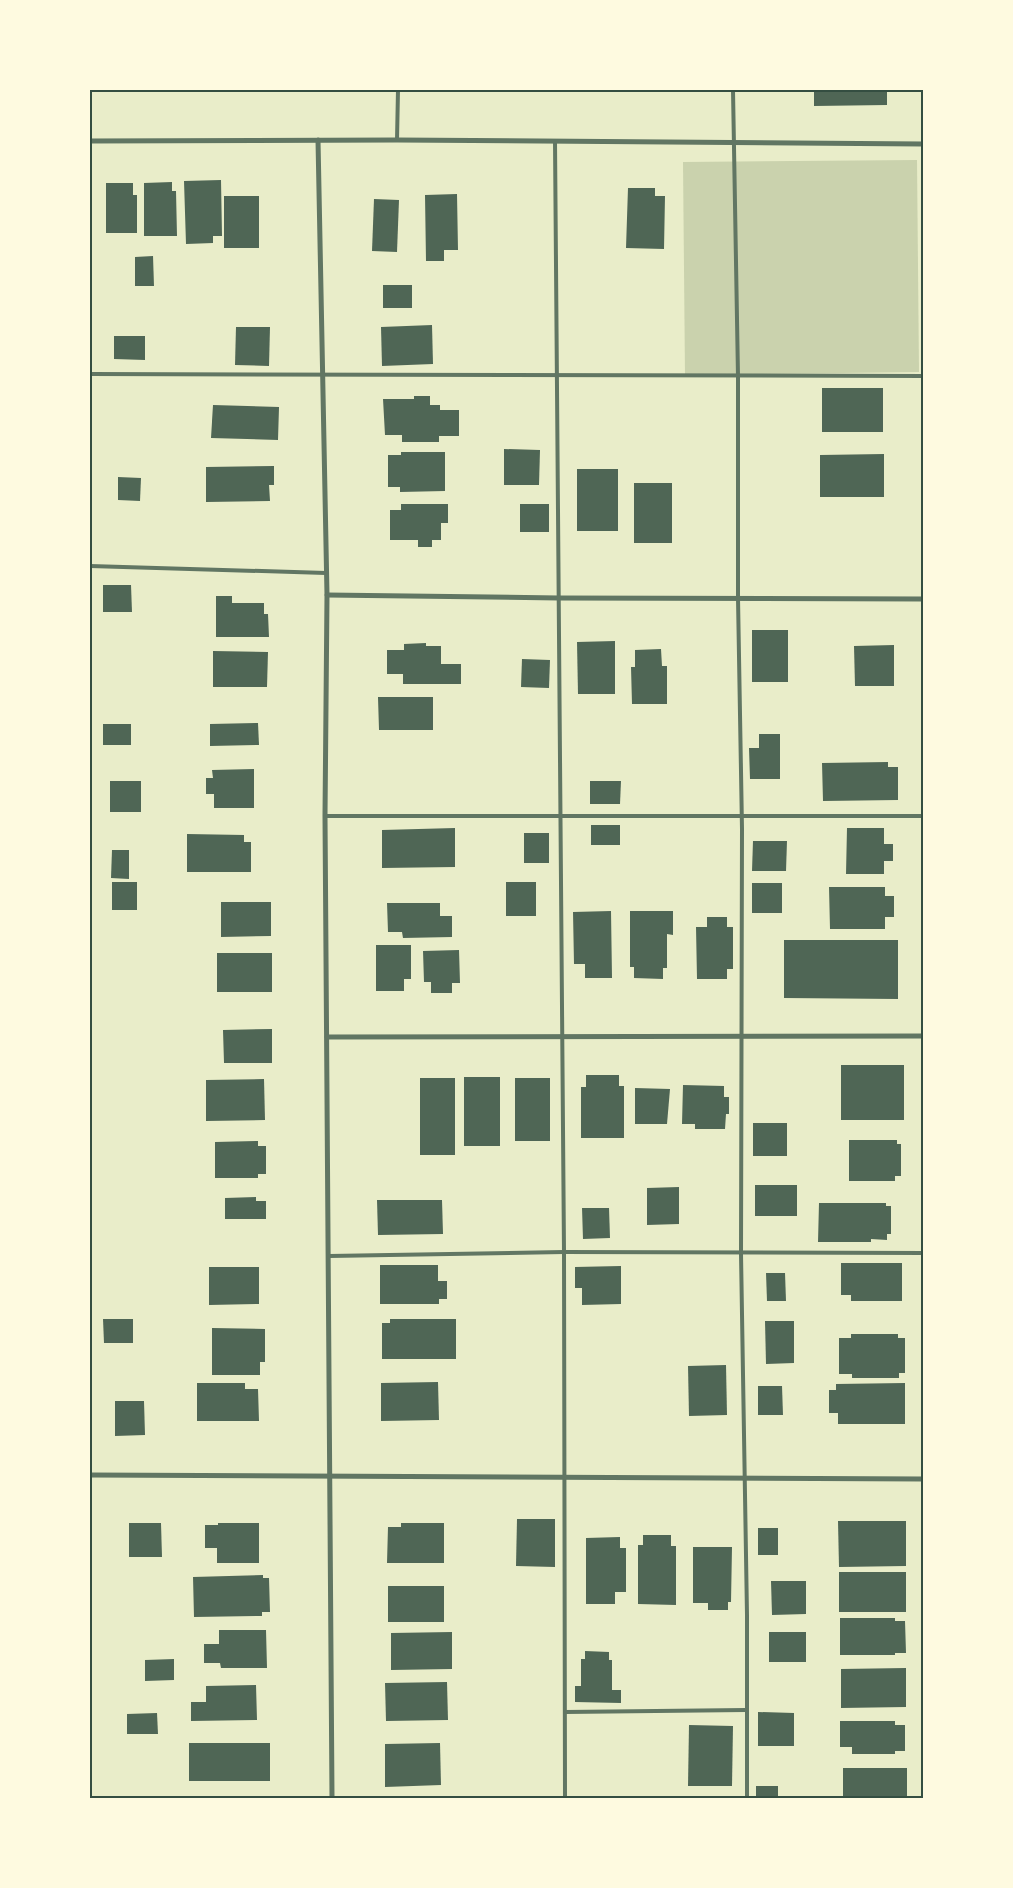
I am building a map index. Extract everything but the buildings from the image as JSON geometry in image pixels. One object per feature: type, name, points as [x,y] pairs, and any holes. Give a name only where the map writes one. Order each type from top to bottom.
[{"type":"street","points":[[318,140],[327,595],[325,816],[332,1798]]},
{"type":"street","points":[[90,141],[397,140],[923,144]]},
{"type":"street","points":[[327,595],[923,600]]},
{"type":"street","points":[[328,1037],[923,1036]]},
{"type":"street","points":[[90,1475],[923,1479]]},
{"type":"lane","points":[[397,140],[398,90]]},
{"type":"lane","points":[[733,90],[738,376],[740,815],[742,829],[741,1254],[747,1615],[747,1798]]},
{"type":"lane","points":[[555,142],[566,1477],[565,1798]]},
{"type":"lane","points":[[90,374],[923,376]]},
{"type":"lane","points":[[90,566],[326,573]]},
{"type":"lane","points":[[325,816],[923,816]]},
{"type":"lane","points":[[329,1256],[564,1252],[741,1254],[923,1253]]},
{"type":"lane","points":[[565,1712],[746,1710]]},
{"type":"green space","points":[[917,160],[919,372],[685,375],[683,162]]}]
